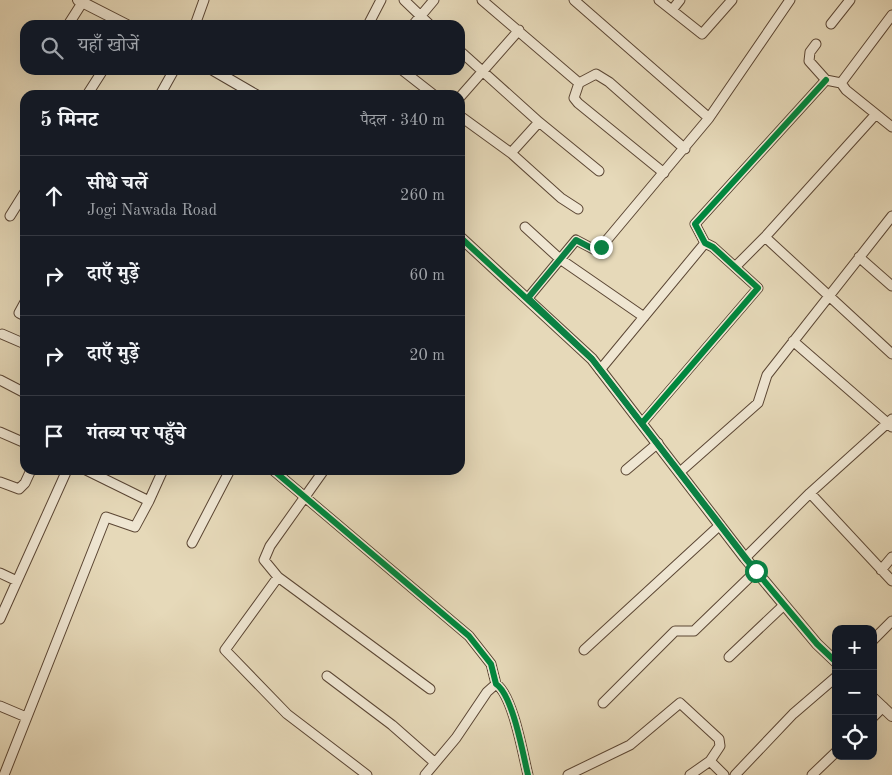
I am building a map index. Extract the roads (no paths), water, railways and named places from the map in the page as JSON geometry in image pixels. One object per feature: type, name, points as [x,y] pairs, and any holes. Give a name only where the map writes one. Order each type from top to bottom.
[{"type":"street","points":[[197,20],[204,0]]},
{"type":"street","points":[[371,20],[381,0]]},
{"type":"street","points":[[404,0],[424,20]]},
{"type":"street","points":[[417,20],[434,0]]},
{"type":"street","points":[[482,0],[579,83]]},
{"type":"street","points":[[574,0],[709,118]]},
{"type":"street","points":[[659,0],[702,34],[732,0]]},
{"type":"street","points":[[672,10],[680,0]]},
{"type":"street","points":[[528,298],[576,240],[595,250],[601,247],[709,118],[790,0]]},
{"type":"street","points":[[831,24],[850,0]]},
{"type":"street","points":[[70,20],[80,1],[117,20]]},
{"type":"street","points":[[841,83],[892,15]]},
{"type":"street","points":[[465,91],[519,30]]},
{"type":"street","points":[[816,44],[810,52],[809,61],[826,80],[841,83],[846,90],[892,127]]},
{"type":"street","points":[[465,55],[539,122],[599,171]]},
{"type":"street","points":[[664,173],[578,103],[574,98],[579,83],[596,74],[609,82],[685,149]]},
{"type":"street","points":[[90,90],[100,75]]},
{"type":"street","points":[[163,90],[171,75]]},
{"type":"street","points":[[222,75],[247,90]]},
{"type":"street","points":[[408,75],[428,90]]},
{"type":"street","points":[[642,422],[758,288],[705,243],[695,224],[826,80]]},
{"type":"street","points":[[735,267],[765,237],[876,114]]},
{"type":"street","points":[[465,120],[511,154],[561,198],[578,209]]},
{"type":"street","points":[[511,154],[539,122]]},
{"type":"street","points":[[10,216],[20,200]]},
{"type":"street","points":[[680,472],[758,403],[767,375],[892,216]]},
{"type":"street","points":[[525,227],[560,259],[644,317]]},
{"type":"street","points":[[765,237],[892,354]]},
{"type":"street","points":[[465,241],[528,298],[600,370],[745,558],[817,644],[832,658]]},
{"type":"street","points":[[600,370],[705,243]]},
{"type":"street","points":[[859,257],[892,286]]},
{"type":"street","points":[[2,334],[20,342]]},
{"type":"street","points":[[745,558],[810,493],[891,423],[793,341]]},
{"type":"street","points":[[0,380],[20,390]]},
{"type":"street","points":[[0,432],[20,441]]},
{"type":"street","points":[[626,470],[658,443]]},
{"type":"street","points":[[0,482],[18,490],[25,483],[29,475]]},
{"type":"street","points":[[0,619],[65,475]]},
{"type":"street","points":[[98,475],[149,501]]},
{"type":"street","points":[[4,775],[106,517],[135,527],[161,475]]},
{"type":"street","points":[[192,543],[227,475]]},
{"type":"street","points":[[279,475],[469,636],[492,664],[496,684],[502,688],[508,700],[528,775]]},
{"type":"street","points":[[321,475],[264,557],[266,565],[278,577],[430,689]]},
{"type":"street","points":[[810,493],[892,581]]},
{"type":"street","points":[[584,650],[720,525]]},
{"type":"street","points":[[881,570],[892,557]]},
{"type":"street","points":[[603,703],[675,631],[694,631],[756,571]]},
{"type":"street","points":[[0,573],[17,581]]},
{"type":"street","points":[[278,577],[225,650],[287,714],[367,775]]},
{"type":"street","points":[[729,657],[784,605]]},
{"type":"street","points":[[877,636],[892,621]]},
{"type":"street","points":[[327,676],[392,725],[434,762]]},
{"type":"street","points":[[735,775],[792,714],[832,680]]},
{"type":"street","points":[[425,775],[456,738],[488,692],[496,684]]},
{"type":"street","points":[[877,702],[892,716]]},
{"type":"street","points":[[568,775],[630,745],[680,703],[719,740],[720,746],[710,761],[690,775]]},
{"type":"street","points":[[0,706],[26,717]]},
{"type":"street","points":[[875,715],[883,707]]},
{"type":"street","points":[[812,775],[832,756]]},
{"type":"street","points":[[710,761],[724,775]]}]
